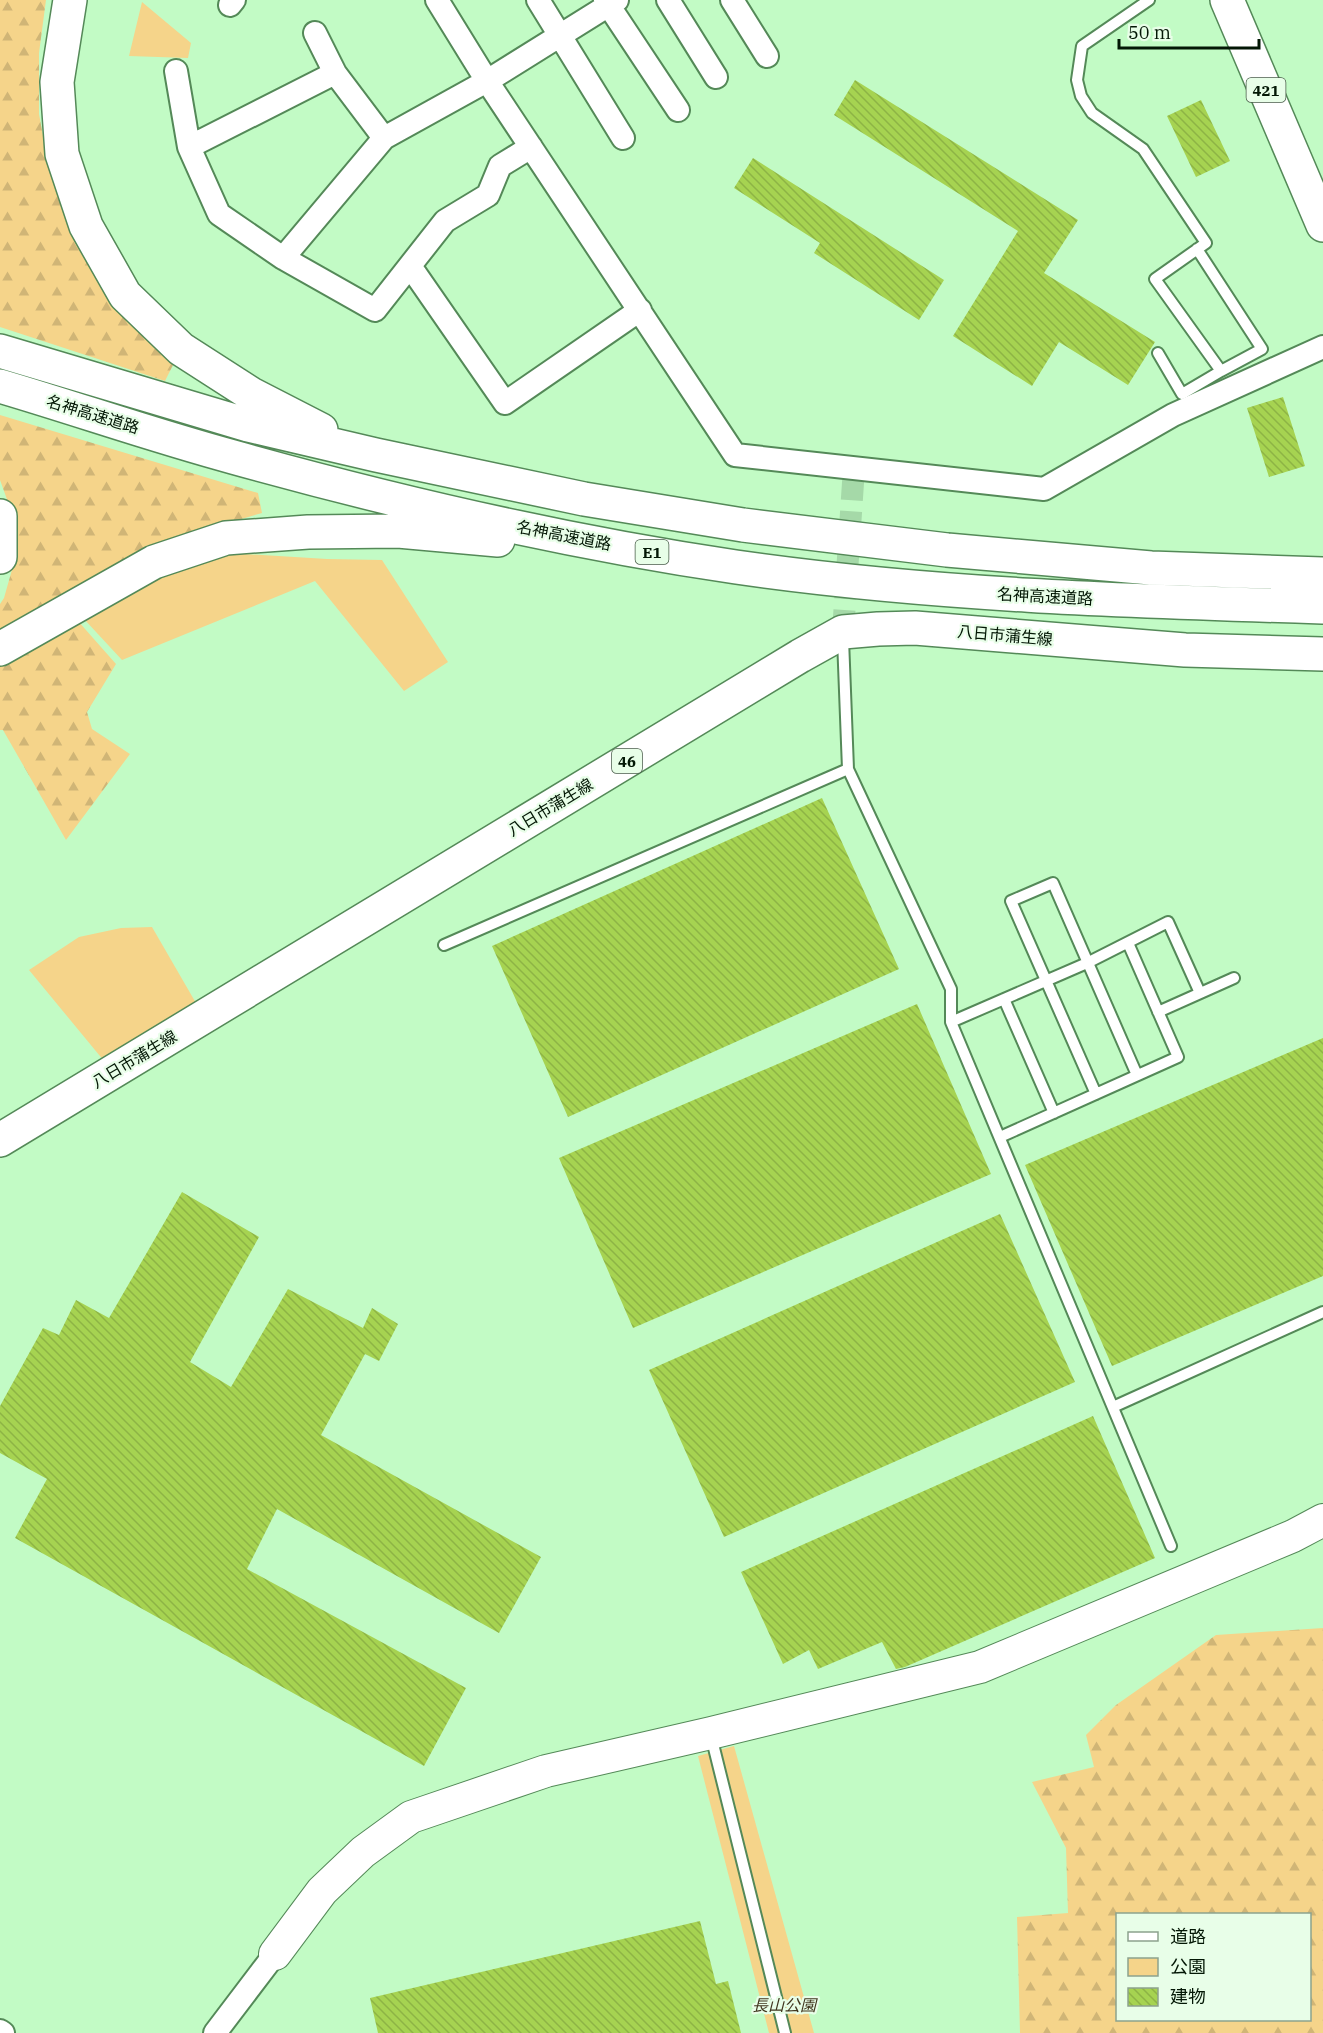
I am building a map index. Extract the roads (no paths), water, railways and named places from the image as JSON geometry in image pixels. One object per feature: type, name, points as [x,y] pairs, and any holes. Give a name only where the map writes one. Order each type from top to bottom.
[{"type":"main road","points":[[70,0],[57,82],[62,154],[86,226],[125,295],[181,349],[251,394],[376,455]]},
{"type":"main road","name":"421","points":[[1227,0],[1314,176],[1323,225]]},
{"type":"main road","name":"名神高速道路","points":[[0,351],[248,425],[584,500],[743,525],[947,550],[1150,568],[1323,574]]},
{"type":"main road","name":"名神高速道路","points":[[0,386],[232,457],[419,504],[566,537],[736,567],[940,590],[1150,602],[1323,607]]},
{"type":"main road","points":[[0,516],[0,557]]},
{"type":"main road","points":[[0,649],[154,562],[226,538],[308,532],[398,531],[494,540],[735,577],[940,590]]},
{"type":"main road","name":"八日市蒲生線","points":[[0,1140],[843,632],[915,628],[1185,650],[1323,654]]},
{"type":"street","points":[[437,0],[487,81],[735,455],[1044,489],[1173,415],[1323,347]]},
{"type":"street","points":[[538,0],[623,138]]},
{"type":"street","points":[[668,0],[716,77]]},
{"type":"street","points":[[732,0],[767,56]]},
{"type":"street","points":[[283,258],[384,138],[487,81],[610,2],[678,110]]},
{"type":"street","points":[[315,33],[335,73],[384,138]]},
{"type":"street","points":[[176,71],[189,147],[219,214],[283,258],[375,310],[445,221],[488,195],[500,166],[531,147]]},
{"type":"street","points":[[189,147],[335,73]]},
{"type":"street","points":[[410,266],[505,403],[640,310]]},
{"type":"street","points":[[215,2033],[322,1891],[363,1852],[411,1817],[546,1771],[980,1667],[1293,1536],[1323,1520]]},
{"type":"lane","points":[[1149,0],[1082,46],[1077,80],[1081,96],[1092,113],[1143,149],[1206,243],[1155,279],[1221,370]]},
{"type":"lane","points":[[1158,353],[1182,394],[1262,349],[1197,249]]},
{"type":"lane","points":[[843,632],[848,769],[951,989],[951,1022],[1172,1546]]},
{"type":"lane","points":[[444,945],[848,769]]},
{"type":"lane","points":[[1095,1094],[1011,901],[1053,883],[1137,1075]]},
{"type":"lane","points":[[951,1022],[1087,963],[1168,922],[1200,993]]},
{"type":"lane","points":[[1000,1137],[1178,1057],[1128,943]]},
{"type":"lane","points":[[1158,1012],[1234,978]]},
{"type":"lane","points":[[1004,999],[1054,1113]]},
{"type":"lane","points":[[1113,1407],[1323,1312]]},
{"type":"lane","points":[[711,1733],[785,2033]]},
{"type":"tunnel","points":[[843,632],[854,468]]},
{"type":"park label","name":"長山公園","points":[[784,2005]]}]
